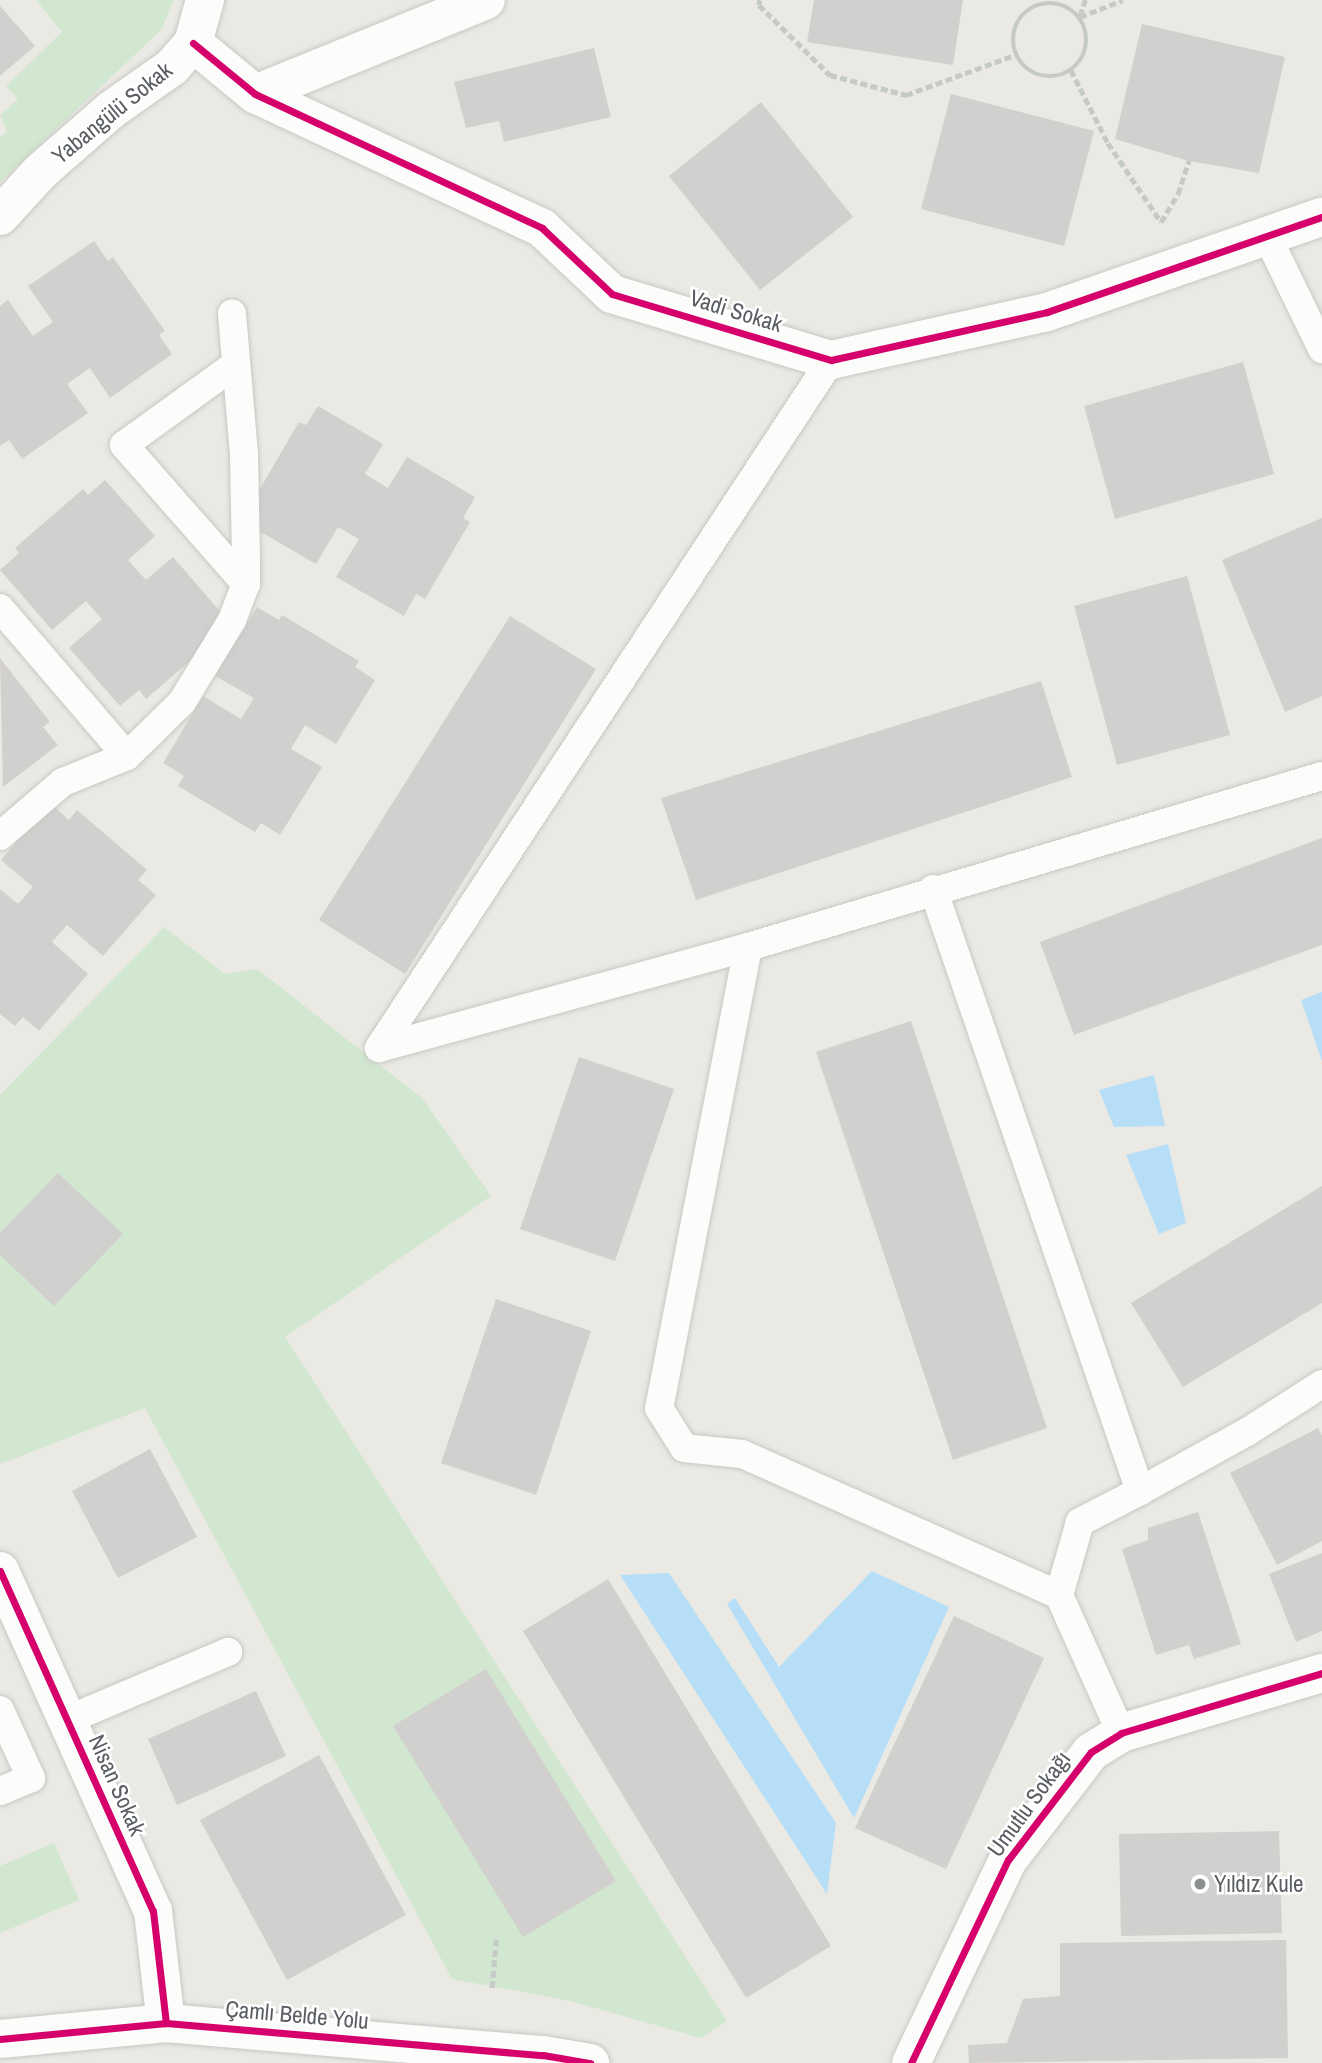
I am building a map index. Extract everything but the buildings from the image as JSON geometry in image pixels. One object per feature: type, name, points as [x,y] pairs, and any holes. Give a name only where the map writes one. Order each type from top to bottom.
[{"type":"street","name":"Yabangülü Sokak","points":[[0,216],[40,172],[111,110],[172,66],[193,43],[205,0]]},
{"type":"street","points":[[255,94],[486,0]]},
{"type":"street","name":"Vadi Sokak","points":[[193,43],[255,94],[542,228],[612,294],[831,360],[1047,312],[1322,217]]},
{"type":"street","name":"Nisan Sokak","points":[[0,1571],[153,1911],[166,2024]]},
{"type":"street","name":"Umutlu Sokağı","points":[[911,2063],[1008,1860],[1091,1752],[1121,1733],[1322,1673]]},
{"type":"street","name":"Çamlı Belde Yolu","points":[[0,2039],[166,2024],[543,2055],[590,2063]]},
{"type":"lane","points":[[1267,236],[1322,349]]},
{"type":"lane","points":[[0,836],[63,782],[127,756],[182,702],[232,620],[246,584],[244,454],[232,314]]},
{"type":"lane","points":[[831,360],[379,1048],[748,947],[933,889],[1322,776]]},
{"type":"lane","points":[[236,364],[124,445],[246,584]]},
{"type":"lane","points":[[0,608],[127,756]]},
{"type":"lane","points":[[933,889],[1140,1490]]},
{"type":"lane","points":[[748,947],[659,1408],[684,1448],[742,1454],[1059,1595]]},
{"type":"lane","points":[[1121,1733],[1059,1595],[1080,1522],[1247,1433],[1322,1384]]},
{"type":"lane","points":[[67,1720],[228,1652]]},
{"type":"lane","points":[[0,1710],[31,1778],[0,1791]]},
{"type":"path","points":[[760,0],[759,5],[830,75],[906,95],[1015,55]]},
{"type":"path","points":[[1080,17],[1062,5],[1036,2],[1018,19],[1012,43],[1015,55],[1031,73],[1043,76],[1071,70],[1087,43],[1080,17],[1085,0]]},
{"type":"path","points":[[1080,17],[1123,0]]},
{"type":"path","points":[[1071,70],[1108,143],[1161,222],[1178,194],[1189,161]]},
{"type":"path","points":[[492,1988],[496,1940]]},
{"type":"green space","points":[[36,0],[174,0],[161,30],[0,182],[0,138],[7,131],[0,115],[18,99],[6,86],[62,32]]},
{"type":"green space","points":[[164,927],[225,974],[257,969],[422,1098],[491,1196],[285,1337],[727,2021],[701,2038],[571,2001],[452,1979],[145,1408],[0,1464],[0,1095]]},
{"type":"green space","points":[[54,1843],[79,1900],[0,1933],[0,1866]]},
{"type":"water","points":[[1322,992],[1322,1061],[1301,1000]]},
{"type":"water","points":[[1154,1075],[1165,1126],[1114,1127],[1099,1090]]},
{"type":"water","points":[[1168,1144],[1186,1223],[1159,1234],[1126,1155]]},
{"type":"water","points":[[872,1571],[949,1607],[854,1818],[727,1604],[735,1598],[779,1667]]},
{"type":"water","points":[[669,1573],[836,1823],[827,1894],[620,1575]]},
{"type":"cycle path","points":[[193,43],[255,94],[542,228],[612,294],[831,360],[1047,312],[1322,217]]},
{"type":"cycle path","points":[[0,1571],[153,1911],[166,2023]]},
{"type":"cycle path","points":[[911,2063],[1008,1860],[1091,1752],[1121,1733],[1322,1673]]},
{"type":"cycle path","points":[[0,2039],[166,2023],[543,2055],[590,2063]]},
{"type":"place","name":"Yıldız Kule","points":[[1200,1884]]}]
